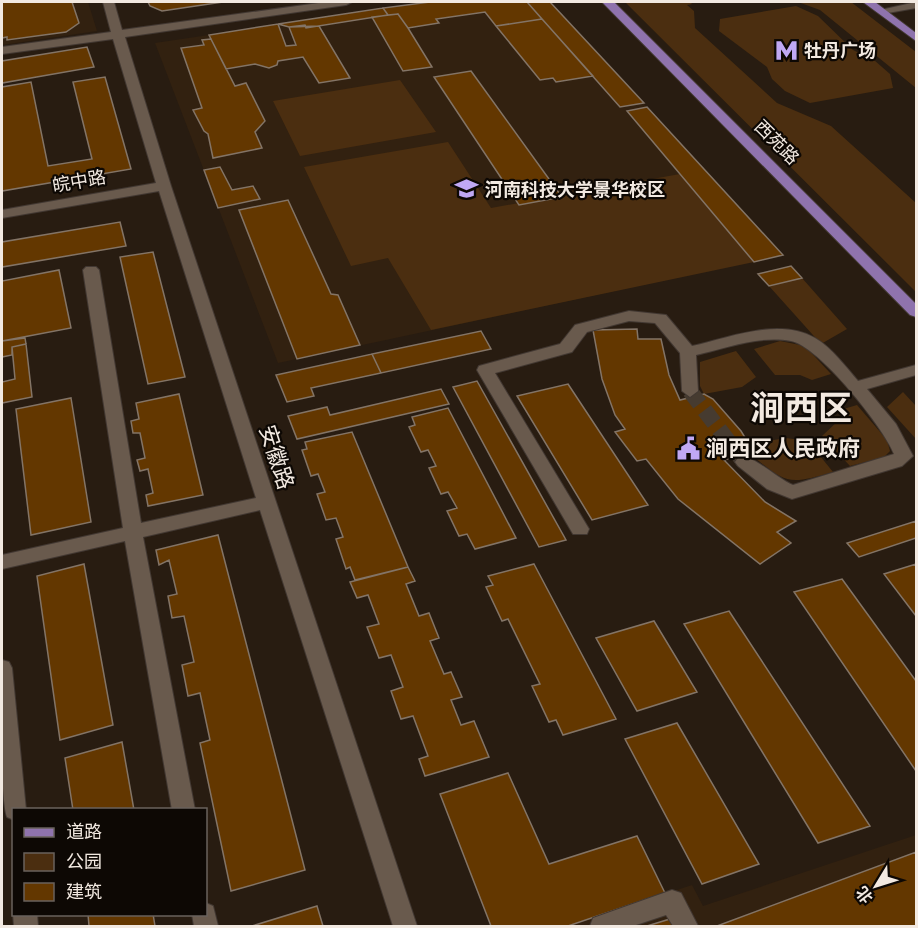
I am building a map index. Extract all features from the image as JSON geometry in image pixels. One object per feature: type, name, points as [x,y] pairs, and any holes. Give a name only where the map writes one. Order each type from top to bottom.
[{"type":"main road","name":"西苑路","points":[[608,2],[916,312]]},
{"type":"main road","points":[[869,2],[916,38]]},
{"type":"street","name":"安徽路","points":[[108,2],[164,186],[405,927]]},
{"type":"street","points":[[2,51],[346,2]]},
{"type":"street","points":[[882,11],[916,5]]},
{"type":"street","name":"皖中路","points":[[2,214],[164,186]]},
{"type":"street","points":[[91,270],[133,532],[184,808]]},
{"type":"street","points":[[580,530],[485,370],[566,348],[581,328],[629,316],[660,318],[688,352],[690,391]]},
{"type":"street","points":[[688,352],[772,335],[791,335],[807,340],[855,387],[891,427],[904,456],[896,462],[792,492],[773,484],[744,462]]},
{"type":"street","points":[[855,387],[916,370]]},
{"type":"street","points":[[2,562],[266,502]]},
{"type":"street","points":[[2,668],[15,808]]},
{"type":"street","points":[[602,927],[672,901],[686,927]]},
{"type":"shaded area","points":[[2,2],[88,2],[97,31],[2,45]]},
{"type":"shaded area","name":"河南科技大学景华校区","points":[[430,2],[550,2],[783,255],[278,363],[155,43]]},
{"type":"shaded area","points":[[916,835],[916,926],[568,926],[692,885],[703,906]]},
{"type":"green space","name":"牡丹广场","points":[[625,2],[690,2],[692,4],[687,5],[694,11],[695,28],[777,103],[831,126],[916,203],[916,292]]},
{"type":"green space","name":"牡丹广场","points":[[798,2],[851,2],[916,52],[916,88],[820,10]]},
{"type":"green space","name":"牡丹广场","points":[[796,6],[818,16],[853,50],[874,60],[890,74],[893,88],[810,103],[785,91],[772,79],[767,67],[719,31],[720,19]]},
{"type":"green space","points":[[400,80],[436,132],[300,156],[273,101]]},
{"type":"green space","points":[[448,142],[491,208],[680,174],[754,262],[431,330],[388,258],[351,266],[304,167]]},
{"type":"green space","points":[[802,278],[847,329],[821,344],[769,286]]},
{"type":"green space","points":[[780,341],[805,346],[831,374],[812,380],[800,375],[775,375],[754,349]]},
{"type":"green space","points":[[736,351],[756,377],[742,387],[704,394],[700,386],[700,362]]},
{"type":"green space","points":[[903,392],[916,406],[916,439],[887,407]]},
{"type":"green space","points":[[857,405],[887,440],[890,451],[884,457],[850,466],[822,436],[840,419],[840,410]]},
{"type":"green space","points":[[786,438],[808,441],[833,472],[805,479],[787,479],[771,471],[749,453],[749,444]]},
{"type":"building","points":[[2,2],[72,2],[79,23],[66,32],[7,40],[7,37],[2,38]]},
{"type":"building","points":[[148,2],[223,2],[162,11],[150,6]]},
{"type":"building","points":[[430,2],[527,2],[542,19],[496,26],[485,12],[436,19],[439,23],[408,28],[398,14],[388,15],[383,8]]},
{"type":"building","points":[[527,2],[550,2],[644,103],[620,107]]},
{"type":"building","points":[[383,8],[388,15],[306,28],[305,25],[289,27],[278,24]]},
{"type":"building","points":[[398,14],[432,67],[403,71],[372,17]]},
{"type":"building","points":[[542,19],[593,76],[556,82],[553,78],[540,80],[496,26]]},
{"type":"building","points":[[278,24],[286,46],[296,45],[289,27],[319,26],[350,78],[319,83],[303,57],[278,61],[277,65],[269,68],[255,64],[226,69],[209,35]]},
{"type":"building","points":[[211,39],[235,86],[246,83],[265,121],[255,132],[262,148],[213,158],[208,134],[204,131],[193,110],[202,108],[181,48],[204,45],[202,40]]},
{"type":"building","points":[[87,47],[94,67],[2,83],[2,61]]},
{"type":"building","points":[[471,71],[562,197],[519,205],[434,77]]},
{"type":"building","points":[[105,77],[131,169],[2,191],[2,87],[31,82],[48,166],[92,159],[73,82]]},
{"type":"building","points":[[647,107],[783,255],[754,262],[627,111]]},
{"type":"building","points":[[220,167],[232,190],[253,186],[260,199],[218,208],[204,170]]},
{"type":"building","points":[[288,200],[331,294],[338,295],[360,345],[297,359],[239,210]]},
{"type":"building","points":[[120,222],[126,246],[2,267],[2,242]]},
{"type":"building","points":[[153,252],[185,377],[148,384],[120,257]]},
{"type":"building","points":[[791,266],[802,278],[769,286],[758,274]]},
{"type":"building","points":[[59,270],[71,328],[2,341],[2,281]]},
{"type":"building","name":"涧西区人民政府","points":[[637,329],[638,339],[661,339],[669,375],[680,400],[704,394],[713,399],[741,431],[749,444],[749,453],[724,460],[765,502],[796,521],[777,532],[791,543],[760,564],[678,499],[646,459],[637,461],[615,432],[625,429],[615,415],[602,379],[593,330]]},
{"type":"building","points":[[481,331],[491,349],[381,373],[372,354]]},
{"type":"building","points":[[25,338],[26,344],[12,347],[12,355],[2,357],[2,341]]},
{"type":"building","points":[[26,344],[32,397],[2,403],[2,382],[15,379],[12,347]]},
{"type":"building","points":[[372,354],[381,373],[311,388],[314,396],[287,402],[276,375]]},
{"type":"building","points":[[477,381],[566,540],[539,547],[453,387]]},
{"type":"building","points":[[568,384],[648,505],[592,520],[517,396]]},
{"type":"building","points":[[441,389],[449,404],[297,439],[288,416],[327,407],[330,415]]},
{"type":"building","points":[[179,394],[203,495],[148,506],[146,495],[153,493],[148,469],[140,471],[137,460],[145,458],[140,433],[133,433],[131,421],[139,419],[136,403]]},
{"type":"building","points":[[71,398],[91,522],[31,535],[16,409]]},
{"type":"building","points":[[448,408],[516,538],[475,549],[467,534],[459,536],[447,511],[457,508],[448,492],[441,494],[429,468],[436,466],[428,450],[421,452],[409,427],[415,425],[412,417]]},
{"type":"building","points":[[352,432],[408,567],[355,580],[350,567],[346,569],[336,539],[343,537],[336,518],[326,520],[317,494],[325,492],[318,474],[311,476],[302,450],[307,449],[305,442]]},
{"type":"building","points":[[916,521],[916,538],[859,557],[847,543]]},
{"type":"building","points":[[218,535],[305,870],[231,891],[200,743],[210,740],[200,693],[188,696],[182,665],[194,662],[184,616],[172,618],[168,596],[177,594],[169,560],[159,565],[156,550]]},
{"type":"building","points":[[84,564],[113,725],[60,740],[37,576]]},
{"type":"building","points":[[534,564],[616,719],[563,735],[556,720],[549,722],[532,686],[540,684],[508,619],[502,621],[486,587],[493,585],[488,576]]},
{"type":"building","points":[[916,564],[916,616],[884,574]]},
{"type":"building","points":[[408,567],[415,581],[406,584],[419,616],[429,613],[439,638],[430,641],[444,674],[451,672],[462,697],[451,700],[461,725],[474,721],[489,757],[425,776],[419,759],[428,756],[413,716],[401,719],[391,691],[403,687],[391,655],[379,658],[367,627],[379,624],[368,595],[357,598],[350,582]]},
{"type":"building","points":[[842,579],[916,681],[916,771],[794,592]]},
{"type":"building","points":[[729,611],[870,826],[818,843],[684,624]]},
{"type":"building","points":[[654,621],[697,692],[637,711],[596,638]]},
{"type":"building","points":[[677,723],[759,864],[702,884],[625,739]]},
{"type":"building","points":[[122,742],[134,808],[73,808],[65,758]]},
{"type":"building","points":[[508,773],[549,864],[637,836],[665,893],[568,926],[491,926],[440,794]]},
{"type":"building","points":[[916,852],[916,926],[717,926]]},
{"type":"building","points":[[317,906],[323,926],[252,926]]},
{"type":"building","points":[[88,916],[153,916],[155,926],[89,926]]},
{"type":"building","points":[[670,919],[674,926],[647,926]]},
{"type":"tunnel","points":[[690,391],[744,462]]},
{"type":"place","name":"牡丹广场","points":[[786,50]]},
{"type":"place","name":"河南科技大学景华校区","points":[[467,189]]},
{"type":"place","name":"涧西区人民政府","points":[[688,448]]},
{"type":"district","name":"涧西区","points":[[801,407]]}]
